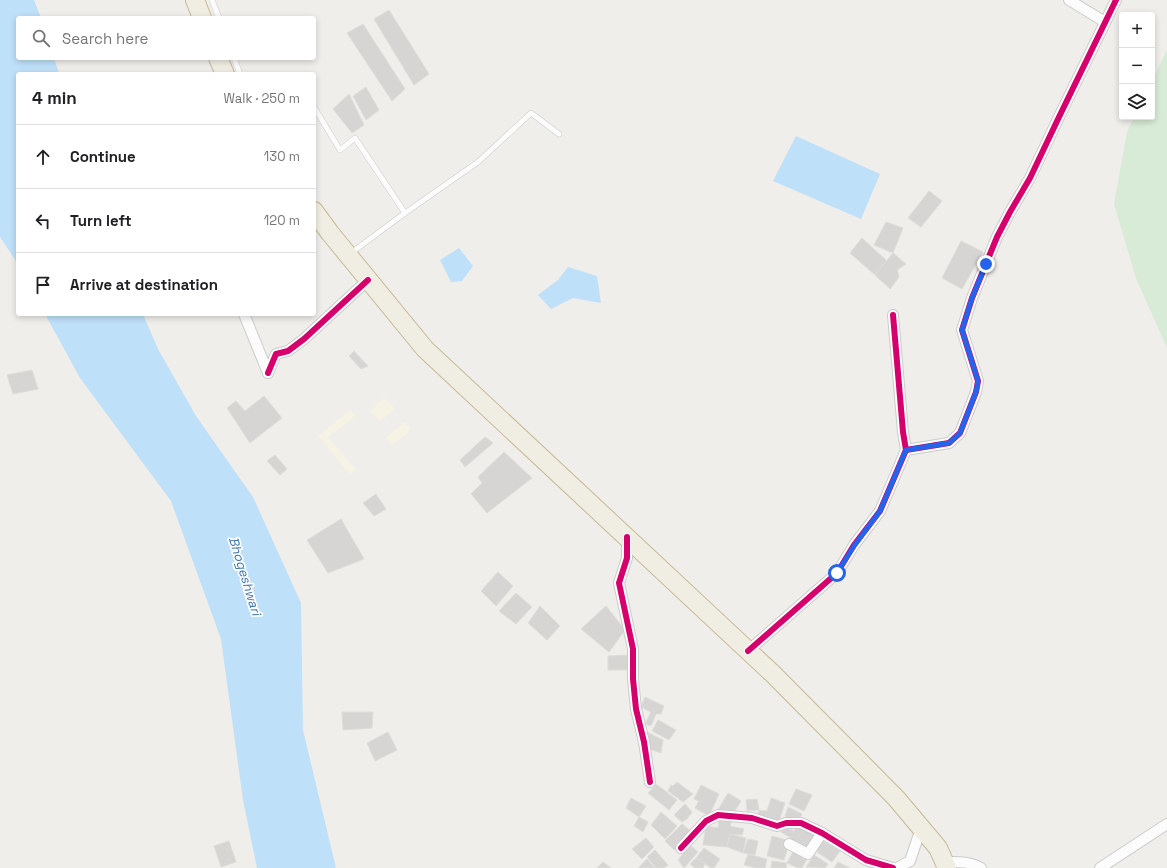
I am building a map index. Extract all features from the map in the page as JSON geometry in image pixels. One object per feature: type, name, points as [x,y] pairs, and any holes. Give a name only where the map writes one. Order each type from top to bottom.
[{"type":"highway","points":[[195,0],[201,16]]},
{"type":"highway","points":[[219,60],[224,72]]},
{"type":"highway","points":[[316,214],[425,349],[773,674],[896,798],[938,848],[946,865]]},
{"type":"street","points":[[1069,0],[1105,22]]},
{"type":"street","points":[[906,450],[949,443],[960,433],[976,392],[978,381],[962,330],[972,298],[997,237],[1030,178],[1116,0]]},
{"type":"street","points":[[245,316],[268,373],[276,354],[288,351],[304,339],[368,280]]},
{"type":"street","points":[[748,651],[837,573],[854,546],[880,511],[906,450],[903,432],[894,315]]},
{"type":"street","points":[[627,537],[627,558],[620,582],[633,649],[633,679],[636,709],[644,742],[650,782]]},
{"type":"street","points":[[681,848],[706,821],[718,815],[752,818],[777,826],[786,823],[801,823],[822,833],[864,864],[893,868]]},
{"type":"street","points":[[1100,868],[1167,824]]},
{"type":"street","points":[[897,868],[910,861],[918,837],[925,832]]},
{"type":"street","points":[[789,844],[808,854],[822,833]]},
{"type":"street","points":[[946,865],[966,862],[975,864],[981,868]]},
{"type":"lane","points":[[212,0],[218,16]]},
{"type":"lane","points":[[235,60],[239,72]]},
{"type":"lane","points":[[316,110],[340,150],[355,138],[405,213]]},
{"type":"lane","points":[[348,255],[478,162],[531,113],[559,134]]},
{"type":"shaded area","points":[[384,397],[395,409],[380,421],[370,411]]},
{"type":"shaded area","points":[[350,410],[356,416],[328,437],[356,470],[350,474],[318,436]]},
{"type":"shaded area","points":[[405,422],[411,430],[392,445],[386,437]]},
{"type":"green space","points":[[1167,50],[1167,348],[1136,278],[1114,204],[1127,132],[1133,120],[1155,120],[1155,75]]},
{"type":"water","points":[[0,0],[34,0],[40,16],[16,16],[16,60],[55,60],[58,72],[16,72],[16,261],[0,237]]},
{"type":"water","points":[[796,136],[880,174],[861,219],[773,181]]},
{"type":"water","points":[[459,248],[473,266],[462,281],[451,282],[440,260]]},
{"type":"water","points":[[568,267],[597,276],[601,303],[573,298],[551,309],[538,295],[558,280]]},
{"type":"water","name":"Bhogeshwari","points":[[46,316],[144,316],[158,349],[196,416],[253,497],[301,603],[303,730],[336,868],[257,868],[243,800],[221,639],[171,501],[80,378]]},
{"type":"building","points":[[389,10],[429,74],[414,85],[374,19]]},
{"type":"building","points":[[363,24],[405,89],[392,101],[347,33]]},
{"type":"building","points":[[366,87],[379,110],[366,120],[353,96]]},
{"type":"building","points":[[349,94],[364,125],[352,133],[333,109]]},
{"type":"building","points":[[929,191],[942,201],[921,227],[908,218]]},
{"type":"building","points":[[886,222],[903,228],[893,253],[874,245]]},
{"type":"building","points":[[862,238],[887,261],[875,275],[850,253]]},
{"type":"building","points":[[961,241],[983,252],[962,289],[942,278]]},
{"type":"building","points":[[893,253],[906,264],[897,270],[899,277],[890,289],[875,275]]},
{"type":"building","points":[[354,351],[368,366],[361,369],[349,356]]},
{"type":"building","points":[[32,370],[38,389],[13,394],[7,375]]},
{"type":"building","points":[[264,396],[282,418],[250,443],[227,408],[236,401],[245,411]]},
{"type":"building","points":[[485,437],[493,443],[465,467],[460,460]]},
{"type":"building","points":[[504,452],[532,478],[487,513],[471,494],[482,483],[478,477]]},
{"type":"building","points":[[275,455],[287,469],[280,475],[267,461]]},
{"type":"building","points":[[376,494],[386,509],[374,516],[363,503]]},
{"type":"building","points":[[341,519],[364,559],[328,573],[307,540]]},
{"type":"building","points":[[498,572],[513,586],[496,606],[481,591]]},
{"type":"building","points":[[516,593],[532,607],[516,624],[499,611]]},
{"type":"building","points":[[540,606],[560,626],[547,640],[528,623]]},
{"type":"building","points":[[606,606],[625,630],[609,652],[581,629]]},
{"type":"building","points":[[629,655],[629,670],[608,670],[608,656]]},
{"type":"building","points":[[645,697],[664,706],[661,714],[656,714],[651,726],[645,724],[651,712],[641,707]]},
{"type":"building","points":[[342,712],[373,712],[372,728],[343,730]]},
{"type":"building","points":[[658,720],[676,730],[669,740],[652,731]]},
{"type":"building","points":[[388,732],[397,750],[375,761],[367,743]]},
{"type":"building","points":[[647,732],[663,740],[661,753],[649,749]]},
{"type":"building","points":[[677,782],[693,794],[683,802],[668,791],[671,785],[673,786]]},
{"type":"building","points":[[656,784],[677,800],[669,810],[648,793]]},
{"type":"building","points":[[701,785],[719,794],[709,816],[695,808],[699,801],[694,799]]},
{"type":"building","points":[[796,789],[812,795],[804,811],[789,804]]},
{"type":"building","points":[[728,793],[741,801],[732,816],[718,810]]},
{"type":"building","points":[[631,798],[646,806],[639,817],[626,808]]},
{"type":"building","points":[[771,798],[785,803],[778,824],[757,816],[759,810],[767,811]]},
{"type":"building","points":[[757,799],[759,810],[747,811],[746,800]]},
{"type":"building","points":[[685,804],[692,812],[687,819],[682,822],[674,815]]},
{"type":"building","points":[[788,807],[802,814],[798,823],[785,816]]},
{"type":"building","points":[[661,812],[677,826],[665,839],[651,825]]},
{"type":"building","points":[[639,817],[648,822],[643,832],[634,826]]},
{"type":"building","points":[[719,818],[732,820],[730,826],[744,829],[742,835],[730,834],[727,847],[703,845],[706,826],[718,828]]},
{"type":"building","points":[[682,824],[692,832],[674,850],[665,841]]},
{"type":"building","points":[[785,827],[794,831],[797,827],[816,836],[809,849],[790,841],[791,838],[781,832]]},
{"type":"building","points":[[730,834],[746,838],[743,853],[727,847]]},
{"type":"building","points":[[772,836],[790,841],[784,860],[767,856]]},
{"type":"building","points":[[646,838],[654,847],[642,859],[632,849]]},
{"type":"building","points":[[748,839],[758,841],[755,855],[743,853]]},
{"type":"building","points":[[229,841],[236,862],[221,867],[214,846]]},
{"type":"building","points":[[823,841],[840,851],[832,862],[817,852]]},
{"type":"building","points":[[690,845],[698,852],[684,868],[678,860]]},
{"type":"building","points":[[704,848],[720,859],[714,868],[711,868],[696,858]]},
{"type":"building","points":[[655,850],[668,865],[664,868],[656,868],[647,857]]},
{"type":"building","points":[[794,850],[808,857],[802,868],[798,868],[787,863]]},
{"type":"building","points":[[748,854],[767,859],[765,868],[756,868],[744,865]]},
{"type":"building","points":[[814,855],[828,864],[825,868],[806,867]]},
{"type":"building","points":[[696,858],[705,864],[703,868],[695,868],[690,864]]},
{"type":"building","points":[[647,859],[655,868],[638,868]]},
{"type":"building","points":[[772,861],[787,863],[786,868],[771,868]]},
{"type":"building","points":[[603,862],[611,868],[597,868]]},
{"type":"building","points":[[838,862],[850,868],[834,868]]},
{"type":"cycle path","points":[[893,315],[903,432],[906,450],[949,443],[960,433],[976,392],[978,381],[962,330],[972,298],[997,237],[1030,178],[1116,0]]},
{"type":"cycle path","points":[[268,373],[276,354],[288,351],[304,339],[368,280]]},
{"type":"cycle path","points":[[748,651],[837,573],[854,545],[880,511],[906,450]]},
{"type":"cycle path","points":[[627,537],[627,558],[619,583],[633,649],[633,679],[636,709],[644,742],[650,782]]},
{"type":"cycle path","points":[[681,848],[706,821],[718,815],[752,818],[777,826],[786,823],[801,823],[822,833],[866,860],[893,868]]},
{"type":"route","points":[[837,573],[854,546],[880,511],[906,450],[932,447],[949,443],[960,433],[976,392],[978,381],[962,330],[972,298],[986,264]]}]
